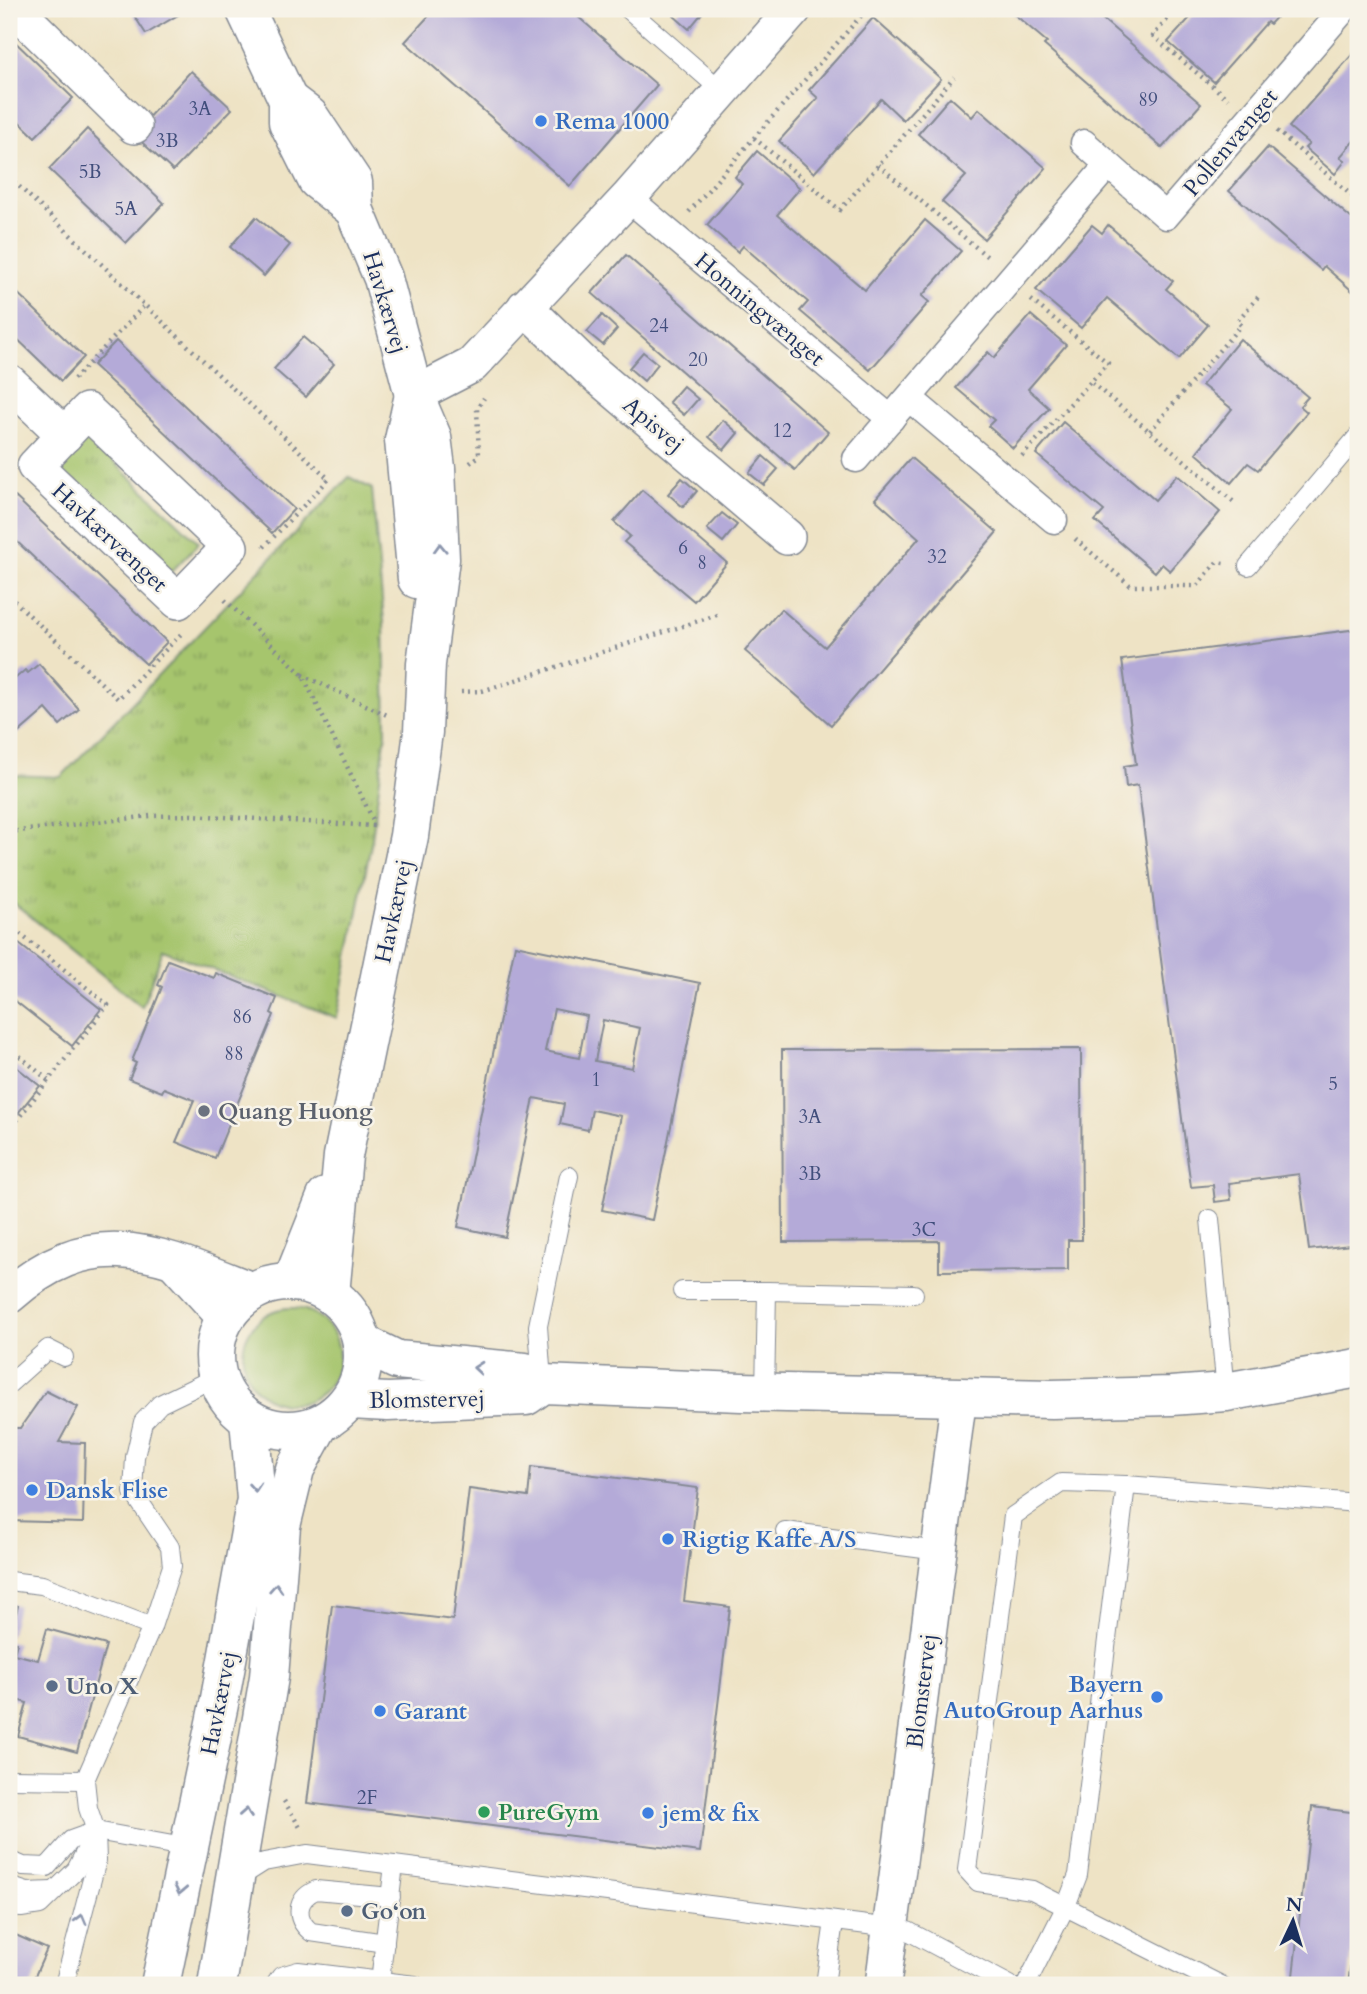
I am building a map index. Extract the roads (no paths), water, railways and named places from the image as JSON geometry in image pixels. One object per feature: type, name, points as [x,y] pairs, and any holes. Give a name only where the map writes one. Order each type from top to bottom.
[{"type":"street","points":[[15,9],[134,126]]},
{"type":"street","name":"Havkærvej","points":[[245,9],[288,100],[309,116],[353,182],[354,209],[383,278],[414,396],[432,437],[438,493],[440,559],[426,679],[423,732],[409,836],[343,1156],[330,1294]]},
{"type":"street","points":[[414,396],[472,365],[628,198],[794,9]]},
{"type":"street","name":"Pollenvænget","points":[[1084,143],[1166,216],[1344,9]]},
{"type":"street","points":[[856,459],[1108,165]]},
{"type":"street","name":"Honningvænget","points":[[628,198],[891,419]]},
{"type":"street","name":"Apisvej","points":[[525,307],[589,369],[787,537]]},
{"type":"street","points":[[9,382],[65,435]]},
{"type":"street","points":[[909,398],[1054,520]]},
{"type":"street","name":"Havkærvænget","points":[[87,411],[230,547],[178,601],[35,466],[65,435],[87,411]]},
{"type":"street","name":"Havkærvej","points":[[292,1282],[343,1156]]},
{"type":"street","points":[[9,1296],[50,1266],[68,1257],[99,1250],[129,1249],[172,1259],[254,1291]]},
{"type":"street","points":[[172,1259],[226,1319]]},
{"type":"street","points":[[292,1282],[312,1286],[330,1294],[345,1307],[356,1324],[362,1343],[363,1363],[359,1382],[350,1400],[336,1414],[319,1424],[302,1429],[283,1430],[249,1419],[230,1400],[218,1376],[215,1356],[218,1337],[226,1319],[238,1303],[254,1291],[273,1284],[292,1282]]},
{"type":"street","name":"Blomstervej","points":[[362,1343],[397,1360],[525,1372],[543,1384],[765,1392],[1052,1399],[1171,1396],[1226,1392],[1358,1368]]},
{"type":"street","name":"Blomstervej","points":[[350,1400],[388,1402],[526,1396],[543,1384]]},
{"type":"street","name":"Blomstervej","points":[[883,1985],[959,1396]]},
{"type":"street","name":"Havkærvej","points":[[160,1985],[219,1704],[256,1499],[249,1419]]},
{"type":"street","name":"Havkærvej","points":[[217,1985],[270,1677],[281,1526],[295,1469],[319,1424]]},
{"type":"lane","points":[[628,9],[722,91]]},
{"type":"lane","points":[[1248,566],[1358,436]]},
{"type":"lane","points":[[543,1384],[538,1326],[569,1176]]},
{"type":"lane","points":[[1210,1219],[1226,1392]]},
{"type":"lane","points":[[682,1291],[914,1294]]},
{"type":"lane","points":[[765,1392],[767,1292]]},
{"type":"lane","points":[[9,1384],[48,1349],[64,1357]]},
{"type":"lane","points":[[64,1985],[97,1860],[96,1831],[88,1808],[85,1780],[152,1627],[172,1566],[170,1547],[133,1492],[135,1457],[143,1422],[160,1404],[218,1376]]},
{"type":"lane","points":[[1221,1985],[1032,1890],[978,1882],[967,1870],[1013,1516],[1061,1483],[1126,1485],[1358,1503]]},
{"type":"lane","points":[[1026,1985],[1066,1906],[1078,1875],[1126,1485]]},
{"type":"lane","points":[[785,1531],[939,1551]]},
{"type":"lane","points":[[9,1581],[42,1585],[152,1627]]},
{"type":"lane","points":[[9,1779],[85,1780]]},
{"type":"lane","points":[[9,1907],[40,1905],[76,1870],[96,1831]]},
{"type":"lane","points":[[9,1860],[23,1866],[47,1867],[71,1840],[96,1831],[189,1848]]},
{"type":"lane","points":[[234,1881],[264,1862],[307,1854],[891,1928],[908,1931],[1010,1985]]},
{"type":"lane","points":[[380,1981],[394,1866]]},
{"type":"lane","points":[[9,1886],[27,1892],[52,1891]]},
{"type":"lane","points":[[385,1943],[311,1932],[299,1918],[299,1909],[308,1893],[316,1890],[391,1897]]},
{"type":"lane","points":[[825,1985],[834,1921]]},
{"type":"lane","points":[[275,1985],[281,1976],[298,1971],[359,1982],[380,1981],[415,1985]]},
{"type":"place","name":"Rema 1000","points":[[541,121]]},
{"type":"place","name":"Quang Huong","points":[[204,1111]]},
{"type":"place","name":"Dansk Flise","points":[[32,1490]]},
{"type":"place","name":"Rigtig Kaffe A/S","points":[[668,1539]]},
{"type":"place","name":"Uno X","points":[[52,1686]]},
{"type":"place","name":"Bayern AutoGroup Aarhus","points":[[1157,1697]]},
{"type":"place","name":"Garant","points":[[380,1711]]},
{"type":"place","name":"PureGym","points":[[484,1812]]},
{"type":"place","name":"jem & fix","points":[[648,1813]]},
{"type":"place","name":"Go‘on","points":[[347,1911]]}]
